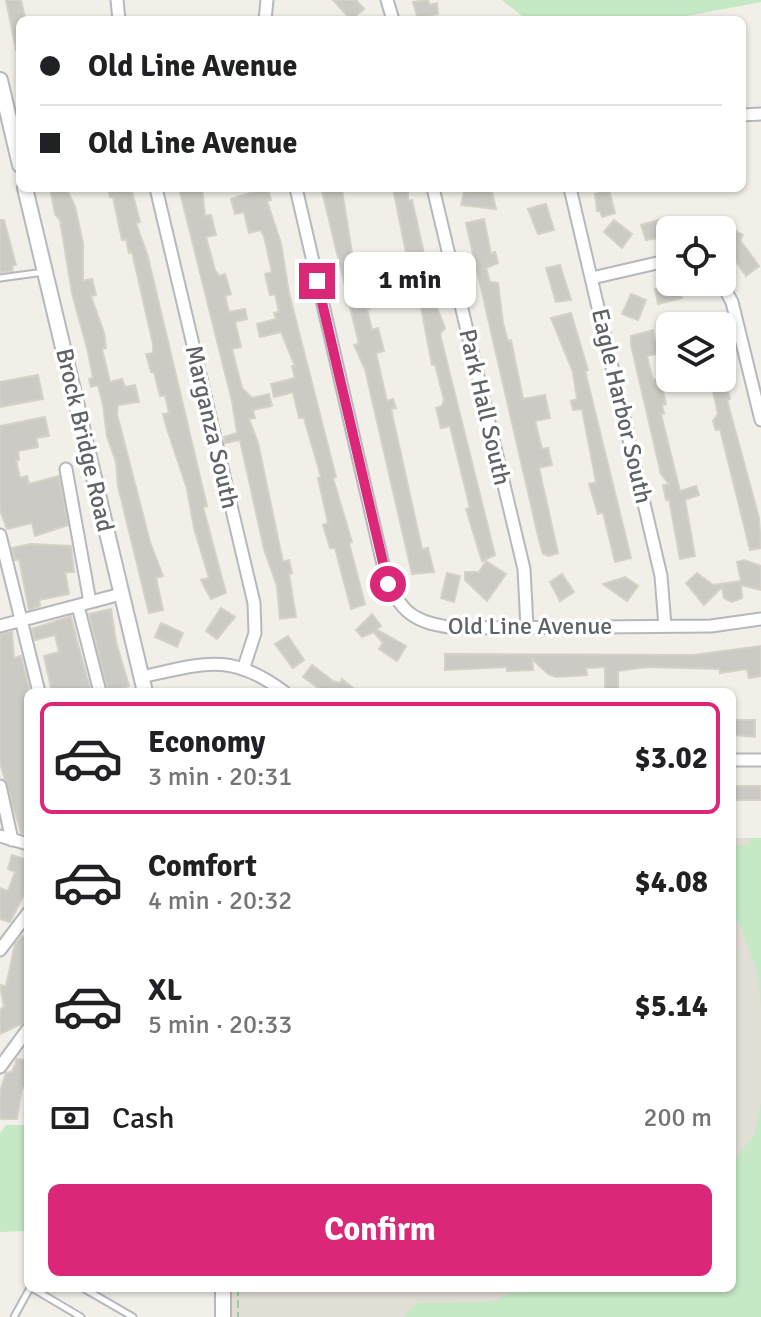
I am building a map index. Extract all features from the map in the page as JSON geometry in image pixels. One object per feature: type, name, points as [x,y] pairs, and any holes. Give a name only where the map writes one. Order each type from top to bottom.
[{"type":"street","points":[[0,80],[16,148]]},
{"type":"street","name":"Brock Bridge Road","points":[[26,192],[143,684]]},
{"type":"street","name":"Marganza South","points":[[157,192],[254,603],[255,633],[244,667]]},
{"type":"street","name":"Old Line Avenue","points":[[297,192],[382,560],[397,601],[410,616],[441,627],[711,626],[761,619]]},
{"type":"street","name":"Park Hall South","points":[[434,192],[524,569],[527,627]]},
{"type":"street","name":"Eagle Harbor South","points":[[571,192],[661,576],[665,626]]},
{"type":"street","points":[[592,278],[656,263]]},
{"type":"street","points":[[729,296],[761,420]]},
{"type":"street","points":[[66,469],[90,602]]},
{"type":"street","points":[[0,535],[38,688]]},
{"type":"street","points":[[0,626],[121,594]]},
{"type":"street","points":[[78,606],[99,688]]},
{"type":"street","points":[[143,684],[202,664],[244,667],[278,688]]},
{"type":"street","points":[[736,760],[761,760]]},
{"type":"street","points":[[0,786],[12,840]]},
{"type":"street","points":[[0,836],[24,843]]},
{"type":"street","points":[[0,950],[24,918]]},
{"type":"street","points":[[0,1067],[24,1034]]},
{"type":"street","points":[[223,1292],[223,1317]]},
{"type":"lane","points":[[0,278],[45,272]]},
{"type":"lane","points":[[14,1317],[29,1292]]},
{"type":"lane","points":[[38,1292],[81,1317]]},
{"type":"lane","points":[[90,1292],[133,1317]]},
{"type":"path","points":[[238,1292],[238,1317]]},
{"type":"shaded area","points":[[736,838],[750,838],[761,949],[761,1137],[736,1221]]},
{"type":"shaded area","points":[[227,1292],[553,1292],[499,1317],[227,1317]]},
{"type":"green space","points":[[502,0],[761,0],[686,16],[522,16]]},
{"type":"green space","points":[[750,838],[761,838],[761,1009],[758,974],[736,920],[736,845],[750,845]]},
{"type":"green space","points":[[761,1101],[761,1317],[402,1317],[418,1303],[492,1302],[513,1292],[736,1292],[736,1158],[755,1134]]},
{"type":"green space","points":[[6,1125],[24,1125],[24,1231],[0,1232],[0,1133]]},
{"type":"building","points":[[6,0],[21,0],[25,16],[16,16],[16,50]]},
{"type":"building","points":[[333,0],[356,0],[364,9],[356,16],[347,16]]},
{"type":"building","points":[[428,0],[429,5],[437,3],[438,14],[417,16],[413,2]]},
{"type":"building","points":[[51,192],[68,192],[75,206],[83,243],[83,281],[92,279],[96,295],[91,296],[104,333],[106,348],[102,349],[110,382],[122,379],[125,387],[135,385],[139,402],[118,405],[117,414],[150,542],[163,576],[156,578],[163,610],[149,613],[118,486],[116,462],[107,436],[98,385],[91,387],[89,379],[93,378],[88,352],[72,293],[60,220],[55,214]]},
{"type":"building","points":[[109,192],[132,192],[140,222],[136,223],[148,257],[207,506],[203,507],[226,593],[211,599],[201,580],[209,578],[194,528],[187,489],[163,414],[169,413],[165,395],[160,396],[146,354],[153,353],[153,344],[132,252],[129,253],[126,239],[122,240],[113,197]]},
{"type":"building","points":[[180,192],[202,192],[205,216],[211,215],[216,235],[206,237],[215,270],[219,276],[225,274],[231,294],[225,296],[229,312],[245,309],[247,319],[235,322],[241,347],[232,349],[242,388],[252,398],[269,394],[272,406],[253,410],[255,418],[249,419],[258,443],[283,562],[289,560],[296,617],[280,619],[277,586],[264,549],[240,440],[225,443],[224,437],[237,433],[232,401]]},
{"type":"building","points":[[253,192],[269,192],[271,200],[267,201],[281,243],[289,293],[365,604],[351,609],[335,548],[330,548],[323,525],[328,523],[318,478],[321,477],[304,418],[299,418],[293,392],[274,397],[271,384],[295,378],[292,366],[295,366],[281,332],[260,337],[257,324],[276,319],[274,313],[279,312],[275,294],[270,295],[265,274],[272,272],[264,236],[260,230],[249,233],[244,212],[235,214],[231,199]]},
{"type":"building","points":[[322,192],[342,192],[354,265],[378,261],[384,288],[366,292],[370,308],[367,309],[372,330],[378,328],[384,351],[376,353],[387,401],[393,399],[396,408],[391,409],[422,549],[428,548],[434,572],[412,574],[365,369],[354,345],[359,344]]},
{"type":"building","points":[[394,192],[408,192],[408,201],[412,200],[428,271],[426,275],[411,278]]},
{"type":"building","points":[[464,192],[492,192],[496,209],[461,205]]},
{"type":"building","points":[[610,192],[615,213],[602,217],[597,211],[595,194]]},
{"type":"building","points":[[546,204],[554,230],[538,234],[528,209]]},
{"type":"building","points":[[484,219],[491,254],[495,252],[498,263],[486,268],[490,282],[498,283],[503,323],[508,341],[511,340],[523,399],[545,395],[550,418],[535,421],[542,449],[548,448],[552,465],[539,468],[558,553],[549,556],[543,554],[539,540],[466,223]]},
{"type":"building","points":[[0,220],[4,220],[16,265],[12,266],[13,271],[0,272]]},
{"type":"building","points":[[614,220],[632,234],[622,248],[604,232]]},
{"type":"building","points":[[656,221],[656,238],[646,240],[641,225]]},
{"type":"building","points":[[736,231],[743,235],[740,240],[759,266],[746,276],[736,261]]},
{"type":"building","points":[[560,265],[571,300],[556,302],[546,268]]},
{"type":"building","points":[[429,287],[445,328],[440,334],[495,555],[482,561],[466,509],[470,508],[450,426],[441,428],[436,408],[442,406],[444,400],[435,364],[432,365],[421,307],[409,307],[406,295]]},
{"type":"building","points":[[631,294],[646,300],[638,320],[622,314]]},
{"type":"building","points":[[656,296],[682,296],[682,298],[658,304]]},
{"type":"building","points":[[571,313],[588,370],[585,371],[631,558],[615,562],[603,512],[598,514],[589,484],[596,482],[582,409],[573,410],[571,401],[577,399],[573,372],[551,318]]},
{"type":"building","points":[[653,330],[656,354],[647,356],[653,380],[656,379],[656,392],[663,392],[666,404],[662,405],[664,414],[661,414],[680,491],[696,486],[699,495],[685,500],[695,556],[680,559],[669,499],[666,500],[663,485],[669,484],[661,474],[631,336]]},
{"type":"building","points":[[38,375],[43,399],[0,407],[0,382]]},
{"type":"building","points":[[713,392],[728,392],[730,399],[727,400],[759,518],[761,548],[750,550],[720,429],[716,430],[713,421],[718,414]]},
{"type":"building","points":[[45,417],[49,436],[36,438],[38,447],[18,451],[19,460],[16,460],[20,478],[27,476],[29,484],[59,476],[68,525],[35,536],[32,523],[7,529],[0,510],[0,426]]},
{"type":"building","points":[[31,544],[71,546],[74,572],[65,572],[69,594],[39,600],[40,606],[29,610],[19,559],[15,560],[12,548]]},
{"type":"building","points":[[744,560],[761,566],[761,590],[741,585],[742,598],[732,602],[724,598],[722,587],[704,605],[686,583],[697,573],[713,585],[741,581],[737,562]]},
{"type":"building","points":[[486,561],[506,574],[487,601],[465,580],[465,572],[479,572]]},
{"type":"building","points":[[447,573],[460,576],[454,602],[441,598]]},
{"type":"building","points":[[562,574],[574,592],[560,601],[550,582]]},
{"type":"building","points":[[625,577],[638,586],[627,601],[603,584]]},
{"type":"building","points":[[221,608],[235,617],[217,639],[206,631]]},
{"type":"building","points":[[111,609],[116,642],[129,686],[107,688],[89,614]]},
{"type":"building","points":[[372,614],[381,626],[376,629],[406,646],[397,661],[379,649],[383,643],[374,632],[362,637],[356,630]]},
{"type":"building","points":[[71,616],[90,688],[51,688],[44,656],[59,652],[55,635],[35,640],[32,629]]},
{"type":"building","points":[[161,623],[183,633],[177,647],[155,637]]},
{"type":"building","points":[[12,632],[14,658],[21,656],[29,688],[24,688],[24,834],[21,833],[0,763],[0,634]]},
{"type":"building","points":[[288,636],[304,660],[293,668],[275,644]]},
{"type":"building","points":[[761,646],[761,676],[749,678],[747,669],[720,673],[720,669],[646,667],[618,671],[618,688],[605,688],[605,667],[586,668],[587,675],[556,677],[532,659],[533,670],[507,671],[507,667],[445,670],[445,654],[693,655]]},
{"type":"building","points":[[312,665],[333,681],[340,683],[342,679],[353,688],[318,688],[303,677]]},
{"type":"building","points":[[736,720],[755,720],[755,737],[736,735]]},
{"type":"building","points":[[736,786],[761,786],[761,800],[736,800]]},
{"type":"building","points":[[12,855],[24,859],[24,895],[10,922],[0,919],[0,888],[8,891],[15,872],[8,869]]},
{"type":"building","points":[[24,936],[24,1023],[0,1034],[0,1010],[4,1007],[0,985],[6,986],[15,944]]},
{"type":"building","points":[[17,1059],[24,1060],[24,1088],[17,1119],[0,1119],[0,1092],[6,1073],[12,1072]]},
{"type":"route","points":[[317,281],[388,584]]}]
